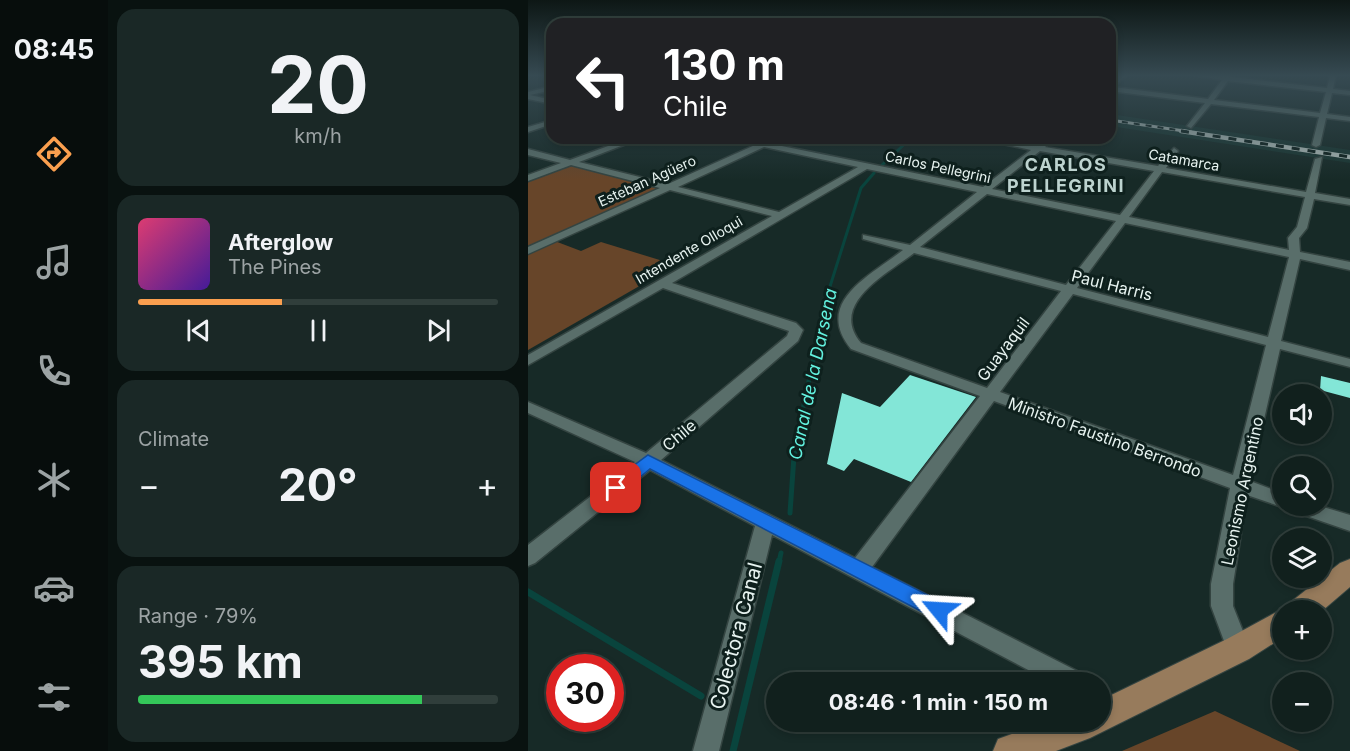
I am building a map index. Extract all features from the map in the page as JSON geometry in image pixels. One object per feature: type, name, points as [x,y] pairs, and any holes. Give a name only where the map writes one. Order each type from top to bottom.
[{"type":"main road","points":[[1314,600],[1350,571]]},
{"type":"main road","points":[[1111,709],[1238,649],[1272,628]]},
{"type":"main road","points":[[1010,751],[1057,732]]},
{"type":"street","points":[[1191,126],[1204,110]]},
{"type":"street","points":[[1275,110],[1350,119]]},
{"type":"street","points":[[1316,145],[1324,110]]},
{"type":"street","points":[[528,130],[546,124]]},
{"type":"street","points":[[528,178],[622,144]]},
{"type":"street","name":"Carlos Pellegrini","points":[[759,144],[1350,266]]},
{"type":"street","name":"Catamarca","points":[[1015,144],[1350,202]]},
{"type":"street","points":[[910,250],[1044,144]]},
{"type":"street","name":"Esteban Agüero","points":[[528,251],[764,145]]},
{"type":"street","name":"Guayaquil","points":[[859,568],[1174,151]]},
{"type":"street","points":[[528,152],[780,214]]},
{"type":"street","name":"Leonismo Argentino","points":[[1238,649],[1222,606],[1222,584],[1240,485],[1295,255],[1293,238],[1302,228],[1319,159]]},
{"type":"street","name":"Intendente Olloqui","points":[[528,361],[867,166]]},
{"type":"street","name":"Paul Harris","points":[[867,237],[1350,363]]},
{"type":"street","name":"Ministro Faustino Berrondo","points":[[910,250],[851,297],[845,306],[844,330],[856,346],[1272,496]]},
{"type":"street","name":"Chile","points":[[528,557],[648,461],[793,338],[796,330],[791,326],[662,284]]},
{"type":"street","points":[[528,407],[648,461],[859,568],[1055,672]]},
{"type":"street","points":[[1329,516],[1350,523]]},
{"type":"street","name":"Colectora Canal","points":[[705,751],[766,521]]},
{"type":"shaded area","points":[[1116,115],[1350,150],[1350,163],[1116,127]]},
{"type":"shaded area","points":[[570,165],[664,189],[552,240],[581,251],[601,242],[676,265],[528,350],[528,181]]},
{"type":"shaded area","points":[[1215,711],[1300,751],[1122,751]]},
{"type":"building","points":[[910,375],[976,397],[911,482],[854,459],[844,471],[827,464],[842,393],[880,407]]},
{"type":"building","points":[[1321,376],[1350,383],[1350,398],[1332,393],[1332,384],[1320,384]]},
{"type":"waterway","name":"Canal de la Darsena","points":[[882,165],[905,144]]},
{"type":"waterway","name":"Canal de la Darsena","points":[[827,296],[861,188],[874,173]]},
{"type":"waterway","name":"Canal de la Darsena","points":[[802,413],[827,295]]},
{"type":"waterway","name":"Canal de la Darsena","points":[[790,513],[794,456],[803,412]]},
{"type":"waterway","name":"Canal de la Darsena","points":[[779,562],[781,553]]},
{"type":"waterway","name":"Canal de la Darsena","points":[[733,751],[779,561]]},
{"type":"waterway","points":[[528,592],[701,696]]},
{"type":"railway","points":[[1116,121],[1191,132]]},
{"type":"railway","points":[[1181,131],[1350,157]]},
{"type":"district","name":"CARLOS PELLEGRINI","points":[[1066,175]]},
{"type":"route","points":[[616,488],[648,461],[939,610]]}]
